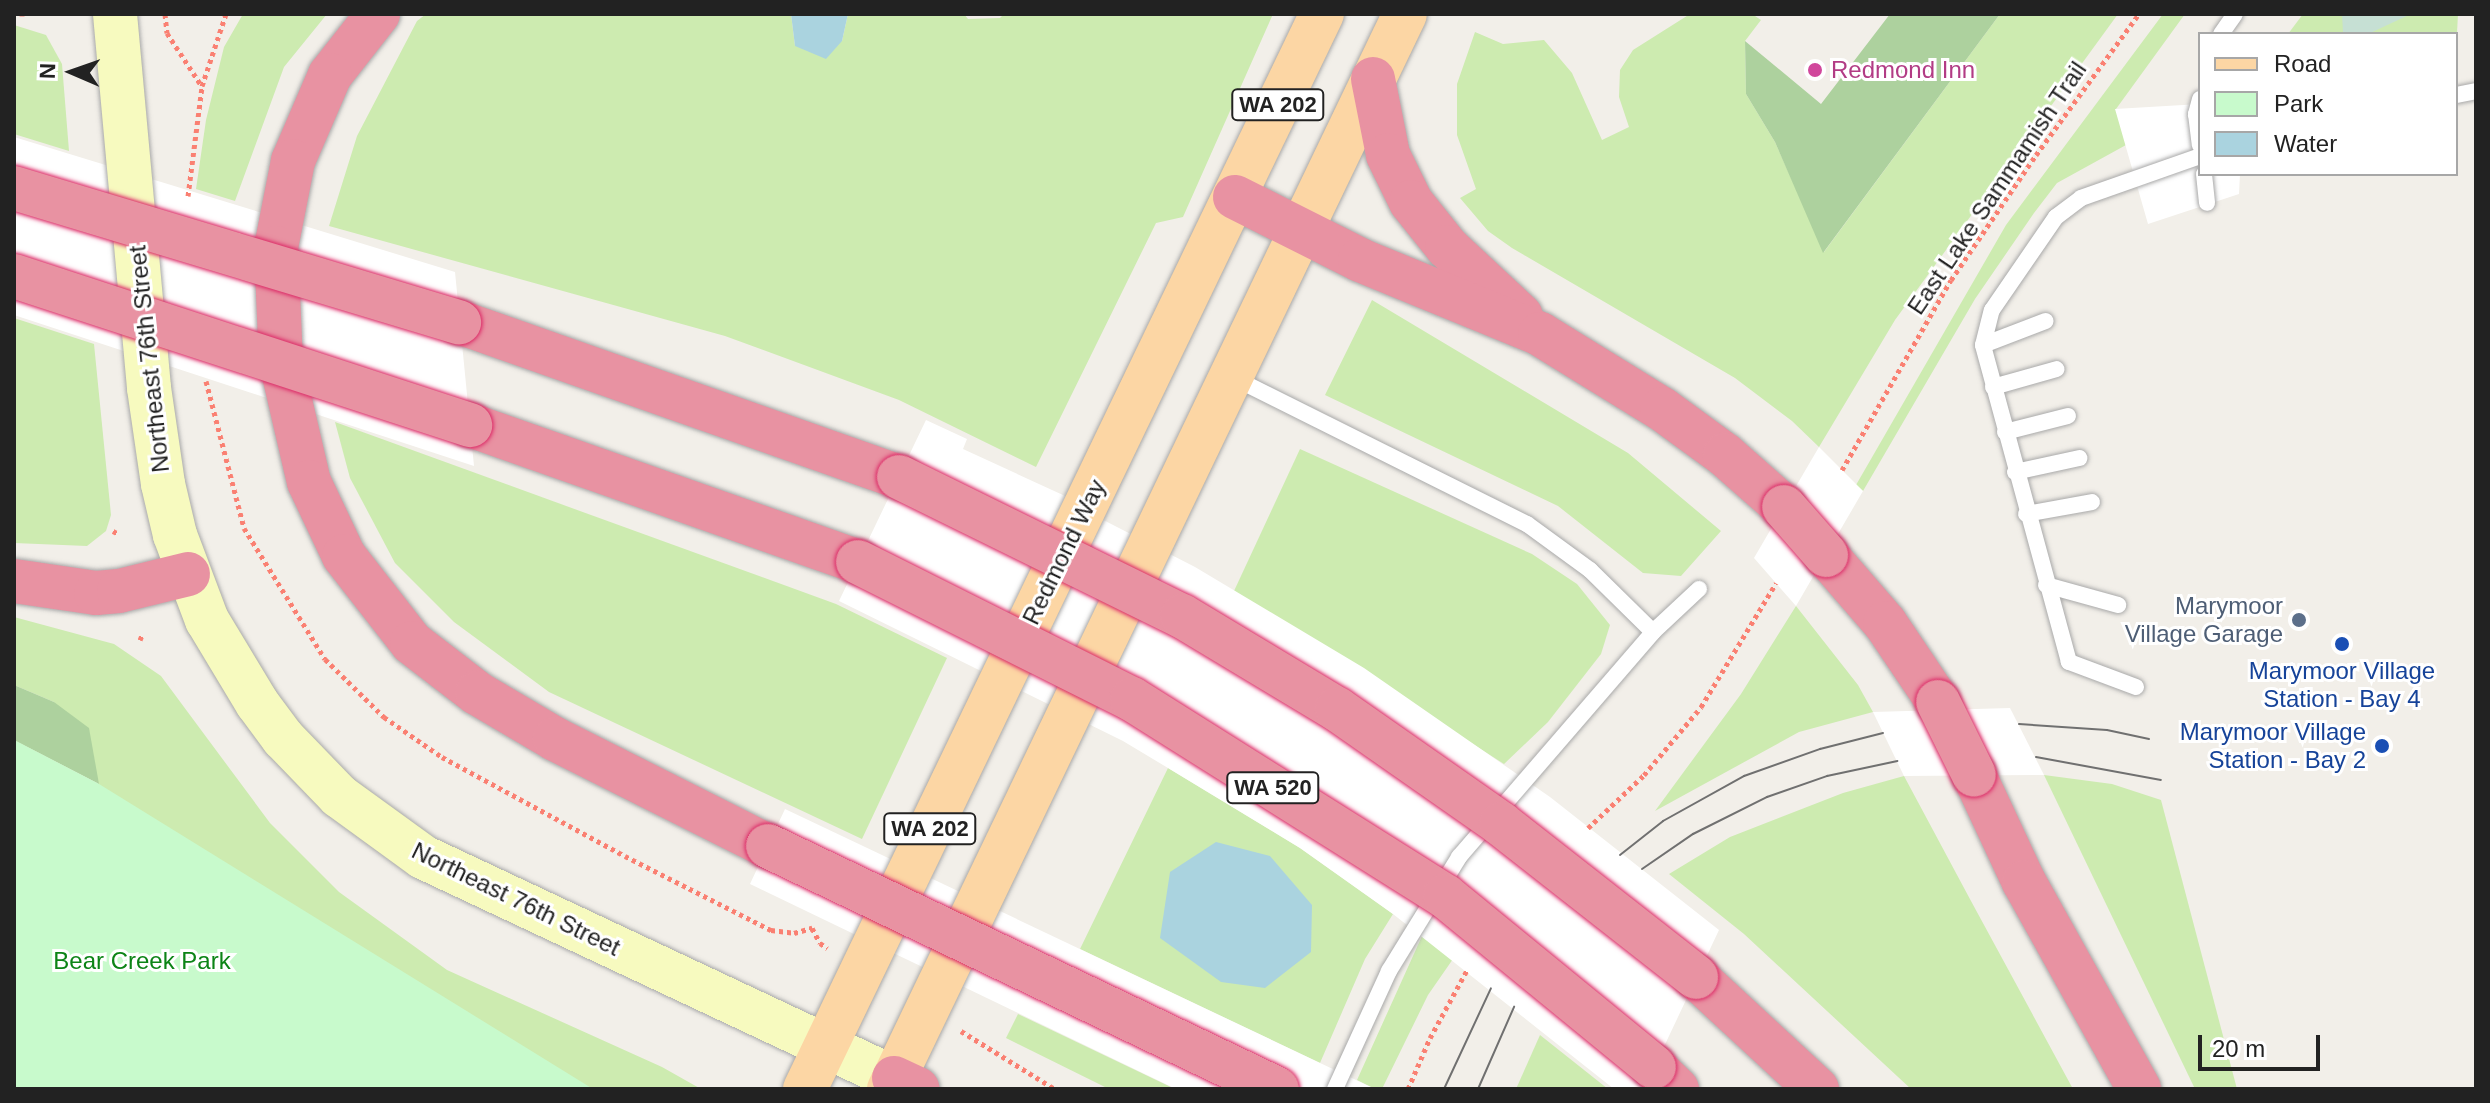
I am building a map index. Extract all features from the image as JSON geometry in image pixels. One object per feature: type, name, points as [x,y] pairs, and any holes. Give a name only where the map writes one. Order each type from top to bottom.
[{"type":"highway","points":[[378,14],[330,75],[293,161],[276,248],[281,362],[309,482],[344,556],[412,643],[477,693],[555,739],[768,846],[1277,1089]]},
{"type":"highway","points":[[1373,79],[1388,155],[1411,202],[1447,247],[1540,334]]},
{"type":"highway","points":[[14,188],[459,322],[899,477],[1182,616],[1337,709],[1501,824],[1696,977],[1817,1089]]},
{"type":"highway","points":[[1235,197],[1373,266],[1540,334],[1662,409],[1725,455],[1784,507],[1885,623],[1938,702],[2024,882],[2139,1089]]},
{"type":"highway","name":"WA 520","points":[[14,276],[470,425],[858,562],[1132,699],[1445,896],[1666,1078]]},
{"type":"highway","points":[[14,581],[96,593],[119,591],[188,574]]},
{"type":"main road","name":"Northeast 76th Street","points":[[115,14],[155,437],[166,497],[188,574],[207,620],[257,703],[310,768],[366,818],[452,873],[826,1047],[900,1085]]},
{"type":"main road","name":"Redmond Way","points":[[805,1089],[1322,14]]},
{"type":"main road","name":"WA 202","points":[[900,1085],[1405,14]]},
{"type":"lane","points":[[2222,32],[2235,14]]},
{"type":"lane","points":[[2136,687],[2069,662],[2026,514],[1983,345],[1992,310],[2056,217],[2081,198],[2198,157]]},
{"type":"lane","points":[[2204,176],[2207,203]]},
{"type":"lane","points":[[1983,345],[2046,321]]},
{"type":"lane","points":[[1993,387],[2057,369]]},
{"type":"lane","points":[[1232,377],[1527,524],[1590,570],[1653,632]]},
{"type":"lane","points":[[2005,432],[2068,416]]},
{"type":"lane","points":[[2015,472],[2080,458]]},
{"type":"lane","points":[[2026,514],[2092,502]]},
{"type":"lane","points":[[2046,585],[2118,605]]},
{"type":"lane","points":[[1335,1089],[1389,971],[1459,857],[1653,632],[1699,589]]},
{"type":"path","points":[[165,14],[164,33],[202,86]]},
{"type":"path","name":"East Lake Sammamish Trail","points":[[1842,470],[1951,280],[2036,155],[2139,14]]},
{"type":"path","points":[[1588,828],[1644,775],[1701,707],[1776,583]]},
{"type":"path","points":[[786,933],[812,928]]},
{"type":"path","points":[[1408,1089],[1430,1038],[1467,970]]},
{"type":"path","points":[[980,1044],[1055,1089]]},
{"type":"green space","points":[[243,14],[327,14],[284,67],[235,201],[196,189],[206,120],[224,47]]},
{"type":"green space","points":[[426,14],[791,14],[795,46],[842,41],[848,14],[964,14],[968,19],[1000,18],[1004,14],[1273,14],[1183,217],[1156,223],[1036,467],[899,400],[725,336],[329,226],[357,136],[417,21]]},
{"type":"green space","points":[[1690,14],[1752,14],[1761,20],[1745,41],[1746,94],[1775,142],[1824,252],[2000,14],[2118,14],[1895,320],[1819,447],[1792,421],[1735,378],[1512,248],[1488,231],[1460,198],[1476,189],[1457,135],[1457,84],[1475,32],[1503,44],[1544,40],[1572,73],[1602,140],[1629,127],[1619,97],[1620,70],[1633,50]]},
{"type":"green space","points":[[1890,14],[2000,14],[1823,253],[1775,142],[1746,94],[1745,41],[1821,104]]},
{"type":"green space","points":[[2163,14],[2185,14],[2116,109],[2126,145],[2057,183],[2034,213],[1975,299],[1863,491],[1856,485],[2006,225]]},
{"type":"green space","points":[[2303,14],[2458,14],[2457,32],[2290,32]]},
{"type":"green space","points":[[2342,14],[2411,14],[2372,32],[2343,32]]},
{"type":"green space","points":[[14,25],[46,35],[62,64],[69,151],[14,134]]},
{"type":"green space","points":[[1372,300],[1628,453],[1721,531],[1681,576],[1643,573],[1558,506],[1325,395]]},
{"type":"green space","points":[[14,318],[94,344],[111,515],[106,531],[87,546],[14,543]]},
{"type":"green space","points":[[335,422],[836,604],[947,658],[862,839],[549,692],[454,622],[395,563],[350,478]]},
{"type":"green space","points":[[1300,449],[1532,554],[1577,584],[1610,625],[1601,654],[1548,722],[1504,764],[1234,591]]},
{"type":"green space","points":[[1796,606],[1858,685],[1873,712],[1799,732],[1655,811],[1741,694]]},
{"type":"green space","name":"Bear Creek Park","points":[[14,617],[114,644],[161,676],[270,823],[339,892],[447,970],[662,1067],[701,1089],[59,1089],[14,740],[98,784],[54,702],[14,685]]},
{"type":"green space","points":[[14,685],[54,702],[89,728],[99,784],[14,740]]},
{"type":"green space","name":"Bear Creek Park","points":[[14,740],[99,784],[593,1089],[14,1089]]},
{"type":"green space","points":[[1168,768],[1300,848],[1393,914],[1365,959],[1320,1063],[1080,949]]},
{"type":"green space","points":[[2044,775],[2112,784],[2161,800],[2237,1089],[2195,1089]]},
{"type":"green space","points":[[1904,776],[2073,1089],[1911,1089],[1744,934],[1669,874],[1730,837],[1843,793]]},
{"type":"green space","points":[[1422,936],[1453,959],[1428,995],[1382,1089],[1375,1089],[1357,1080]]},
{"type":"green space","points":[[1018,1014],[1175,1089],[1109,1089],[1006,1038]]},
{"type":"green space","points":[[1540,1035],[1608,1089],[1516,1089]]},
{"type":"water","points":[[791,14],[848,14],[842,41],[826,59],[795,46]]},
{"type":"water","points":[[1216,842],[1270,856],[1312,905],[1311,952],[1265,988],[1221,982],[1160,938],[1170,872]]},
{"type":"pier","points":[[2198,104],[2198,176],[2240,176],[2239,194],[2148,224],[2115,109]]},
{"type":"pier","points":[[14,137],[455,272],[474,466],[14,315]]},
{"type":"pier","points":[[926,420],[967,439],[963,449],[1076,501],[1078,507],[1195,567],[1364,668],[1550,797],[1719,930],[1644,1089],[1614,1089],[1393,914],[1300,848],[1123,741],[839,601]]},
{"type":"pier","points":[[1819,447],[1863,491],[1796,606],[1754,558]]},
{"type":"pier","points":[[2010,708],[2044,775],[1904,776],[1873,712]]},
{"type":"pier","points":[[785,809],[1375,1089],[1176,1089],[750,884]]},
{"type":"tram line","points":[[2019,724],[2107,730],[2149,739]]},
{"type":"tram line","points":[[1620,855],[1663,821],[1744,776],[1820,749],[1883,733]]},
{"type":"tram line","points":[[2036,757],[2161,780]]},
{"type":"tram line","points":[[1642,869],[1693,834],[1767,797],[1827,776],[1897,761]]},
{"type":"tram line","points":[[1444,1089],[1491,988]]},
{"type":"tram line","points":[[1478,1089],[1514,1007]]},
{"type":"place","name":"Redmond Inn","points":[[1815,70]]},
{"type":"place","name":"Marymoor Village Garage","points":[[2299,620]]},
{"type":"place","name":"Marymoor Village Station - Bay 4","points":[[2342,644]]},
{"type":"place","name":"Marymoor Village Station - Bay 2","points":[[2382,746]]}]
